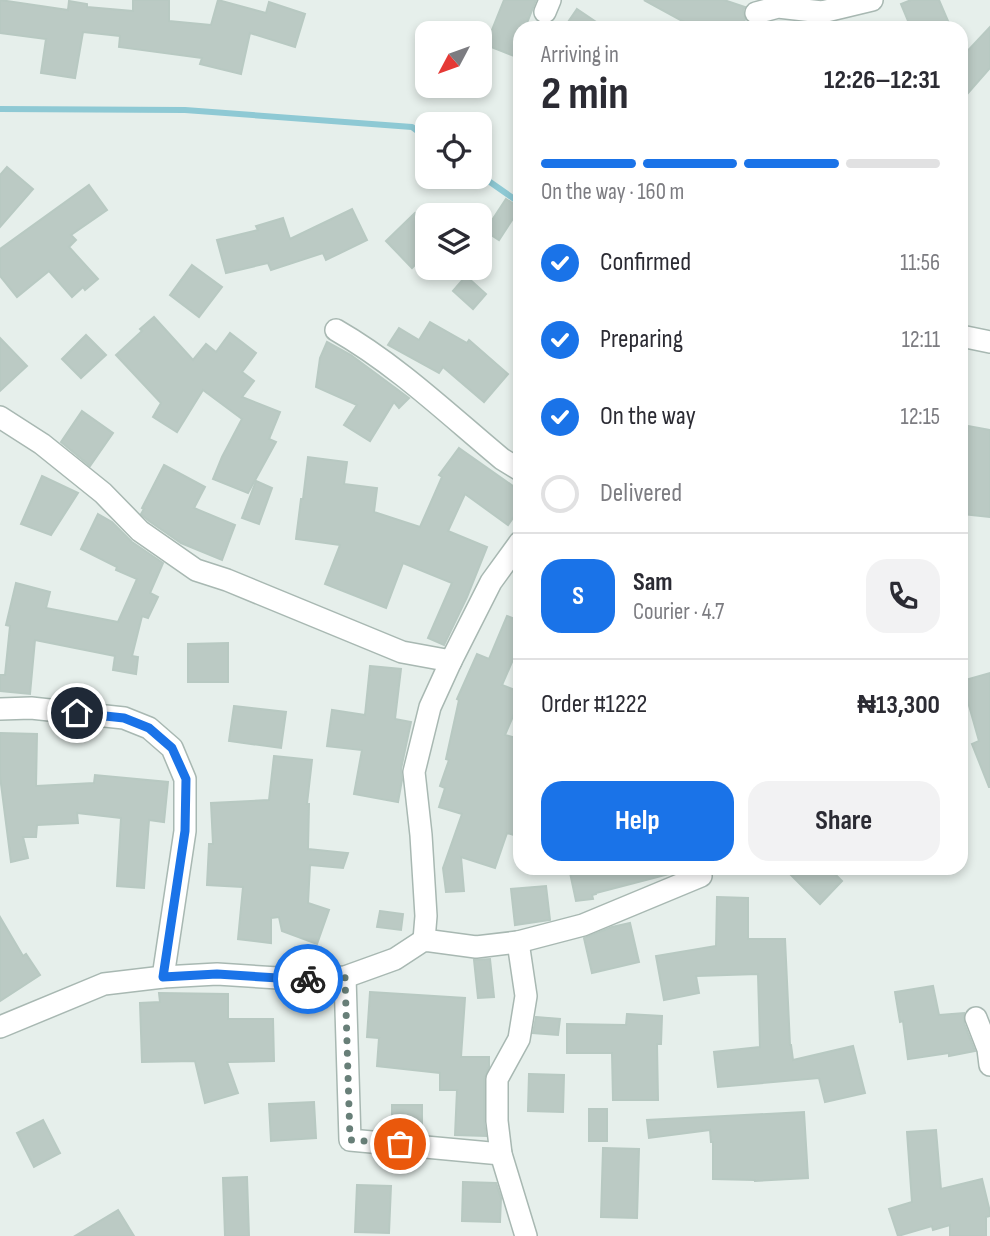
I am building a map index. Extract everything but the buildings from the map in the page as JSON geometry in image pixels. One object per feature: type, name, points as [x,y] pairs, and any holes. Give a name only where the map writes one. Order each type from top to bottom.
[{"type":"street","points":[[755,14],[778,7],[822,12],[872,0]]},
{"type":"street","points":[[336,330],[403,375],[513,465]]},
{"type":"street","points":[[968,337],[990,342]]},
{"type":"street","points":[[0,417],[42,444],[103,493],[140,531],[196,570],[227,580],[402,652],[451,661]]},
{"type":"street","points":[[424,940],[425,902],[414,772],[430,707],[491,582],[513,552]]},
{"type":"street","points":[[0,709],[31,708],[124,718],[149,728],[172,748],[186,779],[185,831],[163,977]]},
{"type":"street","points":[[0,1027],[104,984],[217,974],[294,979],[345,977],[395,959],[424,940],[476,947],[518,942],[583,925],[701,876]]},
{"type":"street","points":[[518,942],[526,996],[519,1039],[497,1079],[496,1121],[502,1154],[526,1236]]},
{"type":"street","points":[[345,977],[350,1140],[502,1154]]},
{"type":"street","points":[[976,1018],[988,1049],[990,1065]]},
{"type":"waterway","points":[[0,109],[185,110],[415,129]]},
{"type":"waterway","points":[[492,183],[513,198]]},
{"type":"way so far","points":[[308,979],[345,977],[350,1140],[400,1144]]},
{"type":"route","points":[[77,713],[124,718],[149,728],[172,748],[186,779],[185,831],[163,977],[217,974],[308,979]]}]
